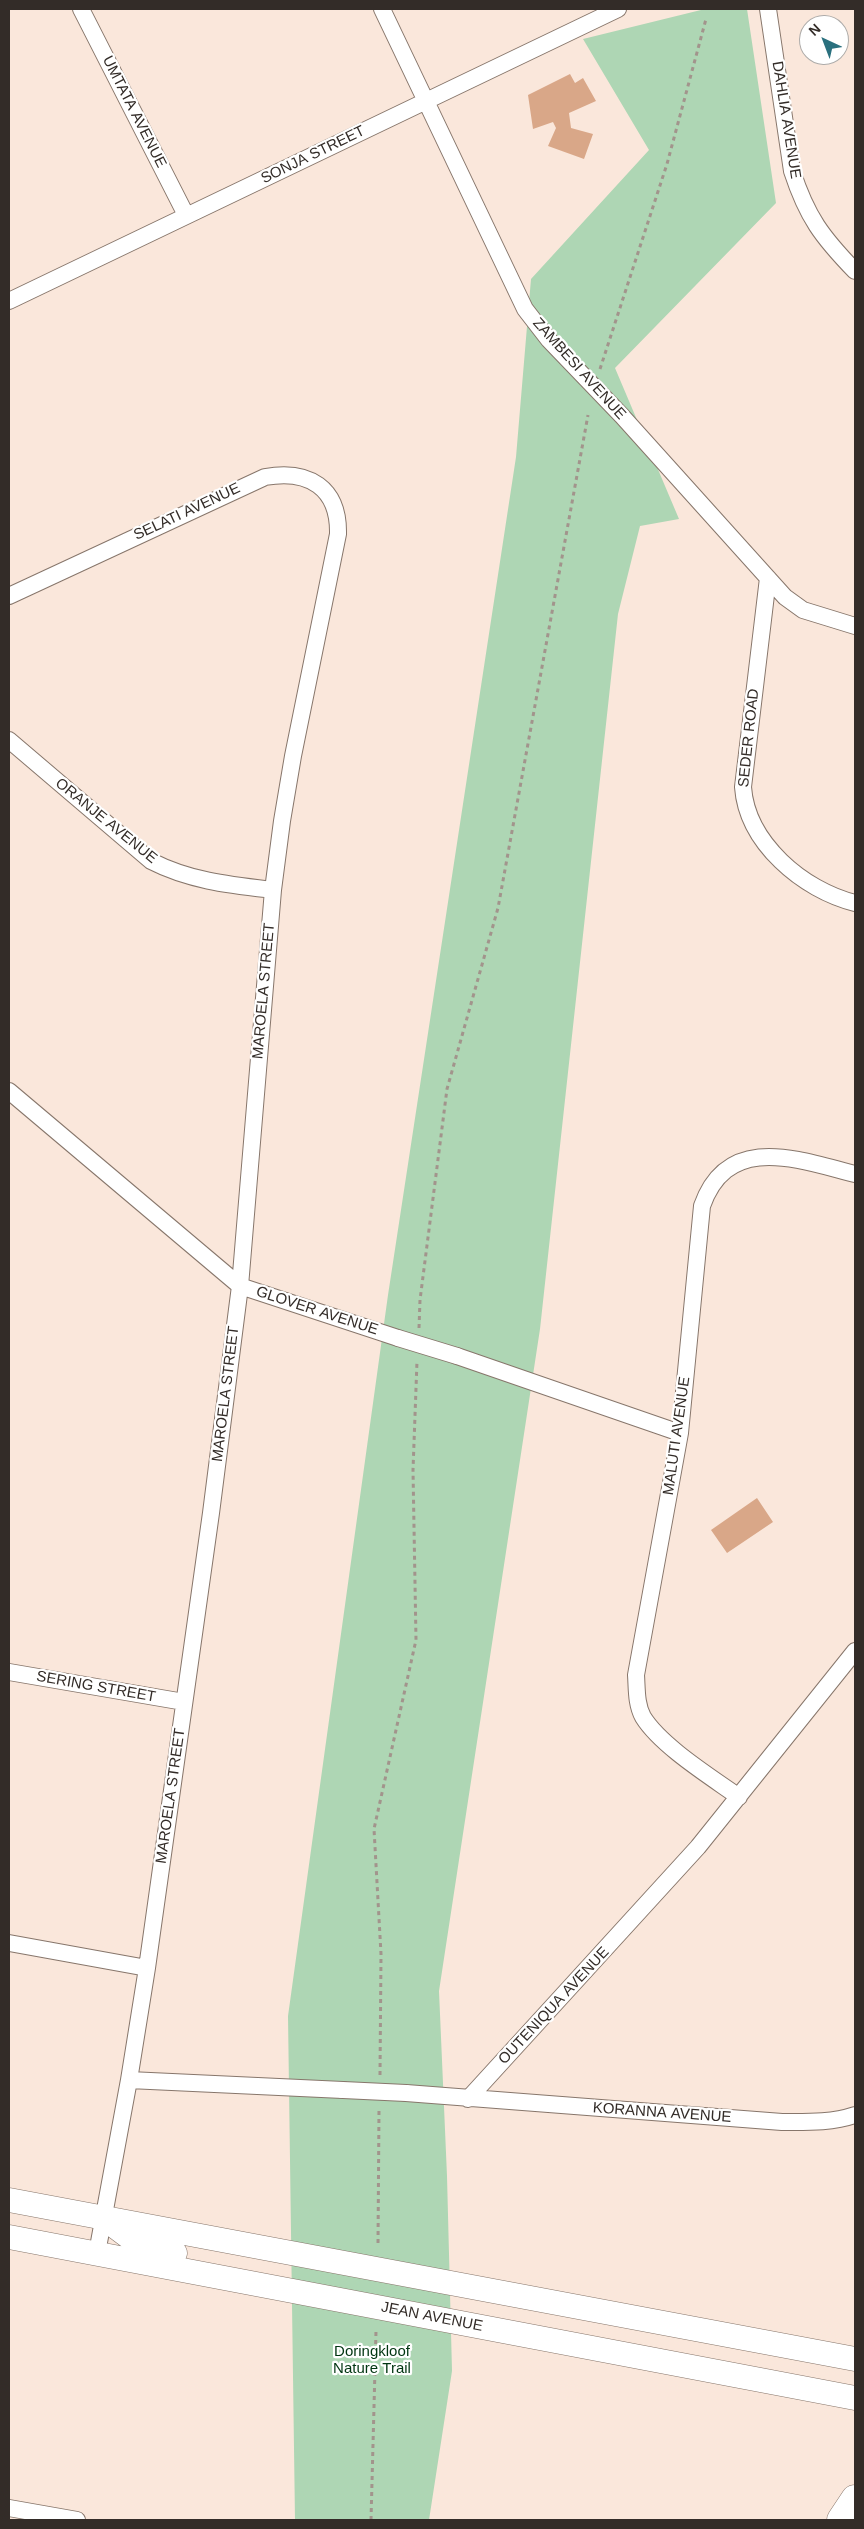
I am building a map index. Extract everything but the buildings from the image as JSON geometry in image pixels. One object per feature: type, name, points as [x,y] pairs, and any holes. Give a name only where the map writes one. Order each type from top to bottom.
[{"type":"highway","points":[[840,2520],[855,2499]]},
{"type":"main road","points":[[9,2200],[855,2359]]},
{"type":"main road","points":[[103,2217],[136,2243],[216,2263],[248,2282]]},
{"type":"main road","name":"JEAN AVENUE","points":[[9,2237],[849,2396]]},
{"type":"street","name":"UMTATA AVENUE","points":[[81,9],[186,215]]},
{"type":"street","name":"ZAMBESI AVENUE","points":[[382,9],[525,309],[549,340],[622,416],[785,597],[803,610],[855,626]]},
{"type":"street","name":"SONJA STREET","points":[[9,301],[618,9]]},
{"type":"street","name":"DAHLIA AVENUE","points":[[768,9],[792,171],[798,191],[808,214],[825,240],[855,272]]},
{"type":"street","name":"SELATI AVENUE","points":[[9,596],[265,477],[294,475],[316,482],[326,491],[336,507],[338,534]]},
{"type":"street","name":"MAROELA STREET","points":[[97,2253],[130,2080],[147,1968],[240,1286],[273,890],[293,756],[338,534]]},
{"type":"street","name":"SEDER ROAD","points":[[768,578],[744,777],[744,802],[758,833],[769,848],[786,865],[816,886],[855,903]]},
{"type":"street","name":"ORANJE AVENUE","points":[[9,740],[151,861],[171,871],[212,883],[273,890]]},
{"type":"street","name":"GLOVER AVENUE","points":[[9,1091],[240,1286],[457,1356],[680,1433]]},
{"type":"street","name":"MALUTI AVENUE","points":[[739,1796],[657,1734],[643,1716],[637,1698],[636,1675],[680,1433],[702,1206],[708,1189],[720,1174],[736,1163],[753,1157],[773,1156],[855,1174]]},
{"type":"street","name":"OUTENIQUA AVENUE","points":[[468,2099],[648,1904],[739,1796],[855,1651]]},
{"type":"street","name":"SERING STREET","points":[[9,1672],[184,1702]]},
{"type":"street","points":[[9,1943],[147,1968]]},
{"type":"street","points":[[130,2080],[406,2093],[468,2099]]},
{"type":"street","name":"KORANNA AVENUE","points":[[468,2099],[782,2122],[811,2123],[855,2115]]},
{"type":"street","points":[[9,2508],[76,2520]]},
{"type":"path","points":[[600,369],[667,164],[706,19]]},
{"type":"path","points":[[419,1330],[420,1300],[447,1089],[498,908],[588,415]]},
{"type":"path","points":[[380,2084],[381,1954],[374,1829],[416,1640],[413,1470],[418,1360]]},
{"type":"path","points":[[378,2243],[379,2104]]},
{"type":"path","points":[[371,2520],[376,2331]]},
{"type":"green space","name":"Doringkloof Nature Trail","points":[[705,9],[747,9],[776,203],[615,368],[679,519],[640,526],[618,614],[540,1329],[439,1991],[447,2176],[452,2371],[429,2520],[295,2520],[288,2016],[388,1295],[516,457],[531,279],[649,150],[583,39]]}]
